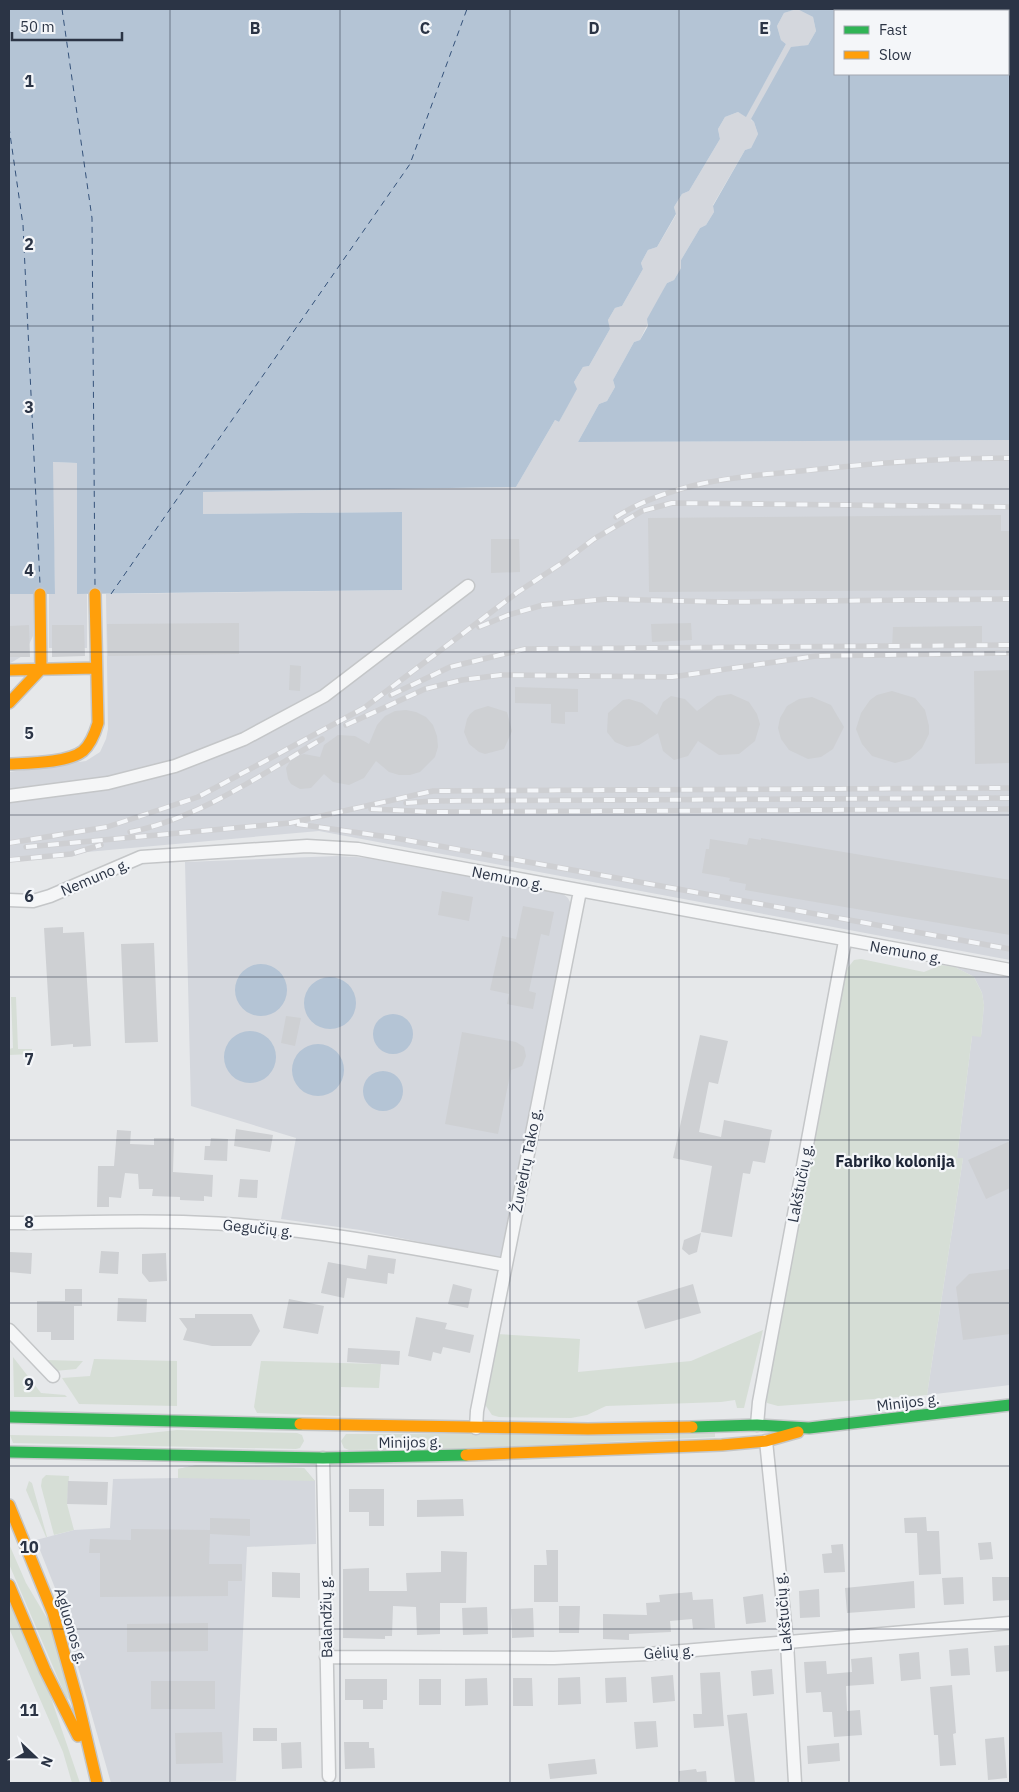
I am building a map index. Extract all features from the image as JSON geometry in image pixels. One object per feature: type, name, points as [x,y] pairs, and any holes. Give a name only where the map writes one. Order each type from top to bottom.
[{"type":"main road","points":[[9,702],[42,669],[40,594]]},
{"type":"main road","points":[[9,764],[76,755],[86,748],[94,736],[98,723],[95,594]]},
{"type":"main road","points":[[9,670],[96,668]]},
{"type":"main road","name":"Minijos g.","points":[[9,1417],[324,1429],[588,1429],[757,1425],[809,1428],[1010,1405]]},
{"type":"main road","name":"Minijos g.","points":[[9,1452],[504,1454],[722,1445],[766,1441],[809,1428]]},
{"type":"main road","name":"Agluonos g.","points":[[9,1504],[53,1613],[78,1702],[90,1760],[97,1783]]},
{"type":"main road","name":"Agluonos g.","points":[[9,1585],[45,1670],[90,1760]]},
{"type":"street","points":[[9,796],[108,783],[175,766],[244,739],[324,696],[468,586]]},
{"type":"street","name":"Nemuno g.","points":[[9,900],[33,901],[50,896],[141,857],[307,846],[358,849],[845,941],[1010,970]]},
{"type":"street","name":"Žuvėdrų Tako g.","points":[[476,1428],[477,1411],[505,1265],[580,891]]},
{"type":"street","name":"Lakštučių g.","points":[[757,1425],[759,1402],[845,941]]},
{"type":"street","name":"Gegučių g.","points":[[9,1223],[182,1222],[217,1224],[369,1239],[505,1265]]},
{"type":"street","points":[[9,1330],[53,1376]]},
{"type":"street","name":"Lakštučių g.","points":[[766,1441],[786,1643],[795,1783]]},
{"type":"street","name":"Balandžių g.","points":[[323,1454],[329,1776]]},
{"type":"street","name":"Gėlių g.","points":[[326,1657],[554,1658],[648,1654],[1010,1623]]},
{"type":"shaded area","points":[[797,9],[813,17],[816,31],[808,45],[796,47],[751,120],[754,122],[758,134],[751,148],[745,150],[713,205],[714,212],[706,225],[700,228],[681,260],[681,268],[674,280],[667,283],[640,340],[634,342],[613,380],[615,387],[607,401],[599,404],[578,442],[1010,440],[1010,960],[319,831],[9,859],[9,772],[86,761],[100,752],[106,739],[108,729],[106,594],[402,590],[402,512],[203,514],[203,492],[516,487],[555,420],[559,422],[576,389],[574,382],[583,367],[589,366],[610,329],[608,320],[615,308],[622,306],[643,269],[641,263],[648,250],[657,247],[676,215],[674,207],[682,194],[689,191],[720,139],[718,129],[725,117],[738,112],[746,116],[786,44],[781,40],[777,26],[784,13]]},
{"type":"shaded area","points":[[52,462],[77,463],[77,594],[87,594],[87,648],[49,648],[49,594],[55,594]]},
{"type":"shaded area","points":[[9,594],[33,594],[33,636],[24,655],[9,664]]},
{"type":"shaded area","points":[[337,856],[374,858],[562,893],[571,904],[500,1258],[360,1230],[281,1219],[296,1138],[191,1106],[185,862]]},
{"type":"shaded area","points":[[861,959],[924,972],[941,965],[955,967],[974,977],[982,993],[984,1005],[981,1037],[972,1036],[957,1158],[963,1158],[927,1395],[778,1406],[767,1403],[765,1394],[846,970],[854,960]]},
{"type":"shaded area","points":[[955,967],[1010,977],[1010,1385],[927,1395],[963,1158],[957,1158],[972,1036],[981,1036],[984,1005],[982,993],[974,977]]},
{"type":"shaded area","points":[[11,997],[16,997],[18,1049],[32,1049],[32,1054],[9,1055],[9,1049],[13,1048]]},
{"type":"shaded area","points":[[763,1330],[744,1408],[737,1408],[735,1400],[606,1406],[587,1415],[571,1418],[499,1417],[492,1415],[484,1403],[497,1334],[580,1339],[578,1372],[691,1361]]},
{"type":"shaded area","points":[[13,1357],[41,1393],[65,1395],[67,1397],[14,1397]]},
{"type":"shaded area","points":[[94,1359],[177,1361],[177,1406],[79,1404],[62,1378],[90,1376]]},
{"type":"shaded area","points":[[46,1360],[83,1361],[76,1369],[55,1371]]},
{"type":"shaded area","points":[[261,1361],[381,1364],[379,1388],[341,1387],[340,1416],[257,1413],[254,1407]]},
{"type":"shaded area","points":[[177,1430],[297,1433],[302,1435],[304,1441],[300,1448],[296,1449],[13,1443],[10,1435],[113,1437]]},
{"type":"shaded area","points":[[715,1433],[715,1437],[475,1448],[349,1450],[344,1448],[341,1441],[346,1434]]},
{"type":"shaded area","points":[[197,1465],[304,1468],[315,1481],[316,1544],[247,1547],[236,1781],[111,1783],[57,1593],[36,1540],[74,1530],[110,1528],[113,1479],[178,1478],[178,1469]]},
{"type":"shaded area","points":[[197,1465],[304,1468],[315,1481],[178,1478],[178,1469]]},
{"type":"shaded area","points":[[46,1475],[69,1476],[67,1504],[74,1530],[54,1535],[41,1486],[42,1479]]},
{"type":"shaded area","points":[[29,1481],[32,1483],[47,1537],[26,1490]]},
{"type":"shaded area","points":[[9,1544],[26,1583],[51,1625],[74,1704],[66,1697],[9,1564]]},
{"type":"shaded area","points":[[9,1601],[49,1692],[80,1783],[72,1783],[63,1752],[9,1628]]},
{"type":"water","points":[[9,9],[797,9],[784,13],[777,26],[781,40],[786,44],[746,117],[738,112],[725,117],[718,129],[720,139],[689,191],[682,194],[674,207],[676,214],[657,247],[648,250],[641,263],[643,269],[622,306],[615,308],[608,320],[610,329],[589,366],[583,367],[574,382],[577,389],[559,422],[555,420],[516,487],[203,492],[203,514],[402,512],[402,590],[77,594],[77,463],[53,462],[55,594],[9,594]]},
{"type":"water","points":[[797,9],[1010,9],[1010,440],[578,442],[599,404],[607,401],[615,387],[613,380],[634,342],[640,340],[648,326],[647,319],[667,283],[674,280],[681,268],[681,260],[700,228],[706,225],[714,212],[713,206],[745,150],[751,148],[758,134],[751,119],[791,47],[808,45],[816,31],[813,17]]},
{"type":"water","points":[[261,964],[275,968],[283,976],[287,990],[283,1004],[275,1012],[261,1016],[247,1012],[239,1004],[235,990],[239,976],[247,968]]},
{"type":"water","points":[[330,977],[344,981],[352,989],[356,1003],[352,1017],[344,1025],[330,1029],[316,1025],[308,1017],[304,1003],[308,989],[316,981]]},
{"type":"water","points":[[389,1014],[397,1014],[404,1017],[410,1023],[413,1034],[410,1045],[404,1051],[397,1054],[389,1054],[382,1051],[376,1045],[373,1038],[373,1030],[376,1023],[382,1017]]},
{"type":"water","points":[[250,1031],[264,1035],[272,1043],[276,1057],[272,1071],[264,1079],[250,1083],[236,1079],[228,1071],[224,1057],[228,1043],[236,1035]]},
{"type":"water","points":[[318,1044],[332,1048],[340,1056],[344,1070],[340,1084],[332,1092],[318,1096],[304,1092],[296,1084],[292,1070],[296,1056],[304,1048]]},
{"type":"water","points":[[379,1071],[387,1071],[394,1074],[400,1080],[403,1091],[400,1102],[394,1108],[387,1111],[379,1111],[372,1108],[366,1102],[363,1095],[363,1087],[366,1080],[372,1074]]},
{"type":"building","points":[[1001,515],[1001,531],[1010,531],[1010,590],[649,592],[648,518]]},
{"type":"building","points":[[491,539],[519,539],[520,572],[491,573]]},
{"type":"building","points":[[239,623],[239,654],[108,656],[107,624]]},
{"type":"building","points":[[691,623],[692,640],[652,642],[651,624]]},
{"type":"building","points":[[29,625],[30,657],[9,657],[9,626]]},
{"type":"building","points":[[52,625],[84,625],[85,656],[52,657]]},
{"type":"building","points":[[982,626],[982,648],[892,648],[893,627]]},
{"type":"building","points":[[290,665],[301,666],[300,691],[289,690]]},
{"type":"building","points":[[1010,670],[1010,763],[975,764],[974,671]]},
{"type":"building","points":[[515,687],[578,689],[578,712],[565,712],[565,724],[551,723],[551,704],[515,703]]},
{"type":"building","points":[[892,691],[915,698],[925,710],[929,726],[929,734],[922,748],[910,759],[895,763],[872,756],[862,744],[856,729],[861,713],[870,700],[877,695]]},
{"type":"building","points":[[731,694],[749,702],[757,714],[760,724],[755,741],[739,754],[719,755],[698,741],[688,756],[674,760],[663,751],[658,733],[639,745],[627,747],[615,742],[607,732],[608,713],[623,700],[629,699],[642,703],[657,715],[663,702],[671,696],[685,699],[697,711],[717,696]]},
{"type":"building","points":[[812,697],[831,705],[844,727],[833,749],[821,757],[808,759],[789,750],[781,739],[778,728],[780,718],[787,706],[799,699]]},
{"type":"building","points":[[488,706],[507,712],[512,731],[504,749],[485,754],[469,744],[464,732],[470,714],[475,710]]},
{"type":"building","points":[[406,710],[426,717],[433,725],[437,736],[438,747],[435,757],[420,772],[410,775],[399,775],[389,772],[376,761],[364,778],[349,785],[333,782],[324,774],[311,788],[300,789],[291,784],[286,768],[292,758],[304,754],[320,757],[324,745],[338,735],[355,736],[369,744],[377,725],[385,716],[395,711]]},
{"type":"building","points":[[749,838],[761,840],[761,838],[1010,880],[1010,935],[745,890],[746,884],[729,881],[730,878],[702,873],[706,849],[709,849],[710,839],[747,845]]},
{"type":"building","points":[[442,891],[473,897],[469,921],[438,915]]},
{"type":"building","points":[[523,906],[554,912],[549,936],[541,934],[529,991],[536,993],[533,1009],[507,1004],[509,994],[490,990],[502,936],[516,939]]},
{"type":"building","points":[[63,927],[63,933],[84,932],[91,1046],[73,1047],[73,1044],[51,1046],[44,928]]},
{"type":"building","points":[[154,943],[158,1042],[125,1043],[121,944]]},
{"type":"building","points":[[286,1016],[301,1018],[295,1046],[281,1043]]},
{"type":"building","points":[[462,1032],[516,1042],[524,1047],[526,1056],[522,1066],[511,1070],[498,1134],[445,1124]]},
{"type":"building","points":[[700,1035],[728,1041],[718,1084],[709,1082],[699,1132],[721,1137],[724,1120],[772,1130],[765,1163],[753,1161],[750,1174],[743,1173],[732,1237],[701,1232],[712,1166],[673,1158]]},
{"type":"building","points":[[236,1129],[273,1135],[270,1152],[234,1146]]},
{"type":"building","points":[[117,1130],[131,1131],[130,1144],[154,1145],[154,1138],[174,1138],[173,1172],[213,1175],[212,1197],[204,1196],[204,1201],[180,1200],[180,1197],[152,1196],[153,1189],[139,1189],[138,1174],[125,1173],[121,1198],[109,1197],[109,1207],[97,1207],[98,1166],[114,1166]]},
{"type":"building","points":[[211,1138],[228,1139],[227,1161],[204,1160],[205,1146],[210,1146]]},
{"type":"building","points":[[1010,1141],[1010,1188],[986,1199],[968,1160]]},
{"type":"building","points":[[240,1179],[258,1180],[257,1198],[238,1197]]},
{"type":"building","points":[[701,1233],[697,1252],[689,1255],[682,1249],[684,1240]]},
{"type":"building","points":[[101,1251],[119,1252],[118,1274],[99,1273]]},
{"type":"building","points":[[9,1252],[32,1253],[31,1274],[9,1272]]},
{"type":"building","points":[[166,1253],[167,1281],[149,1282],[142,1273],[142,1254]]},
{"type":"building","points":[[368,1255],[396,1259],[394,1274],[388,1273],[387,1284],[347,1278],[344,1298],[321,1293],[328,1262],[366,1269]]},
{"type":"building","points":[[1010,1269],[1010,1334],[963,1340],[956,1287],[969,1274]]},
{"type":"building","points":[[453,1284],[472,1289],[468,1308],[448,1304]]},
{"type":"building","points":[[693,1284],[701,1313],[645,1329],[637,1301]]},
{"type":"building","points":[[65,1289],[82,1289],[82,1306],[74,1306],[74,1340],[51,1340],[51,1332],[37,1332],[37,1301],[65,1301]]},
{"type":"building","points":[[118,1298],[147,1299],[146,1322],[117,1321]]},
{"type":"building","points":[[289,1299],[324,1306],[318,1334],[283,1328]]},
{"type":"building","points":[[195,1314],[252,1314],[260,1331],[251,1346],[212,1346],[183,1340],[187,1329],[179,1318],[195,1318]]},
{"type":"building","points":[[416,1317],[447,1323],[445,1329],[474,1335],[470,1353],[443,1347],[441,1354],[433,1352],[431,1361],[408,1356]]},
{"type":"building","points":[[348,1348],[400,1351],[399,1365],[347,1362]]},
{"type":"building","points":[[68,1481],[108,1482],[107,1505],[67,1504]]},
{"type":"building","points":[[349,1489],[384,1489],[384,1526],[369,1526],[369,1512],[349,1512]]},
{"type":"building","points":[[463,1499],[464,1516],[417,1517],[417,1500]]},
{"type":"building","points":[[926,1517],[927,1531],[939,1531],[941,1574],[919,1575],[917,1533],[905,1533],[904,1518]]},
{"type":"building","points":[[210,1518],[250,1519],[250,1536],[210,1534],[209,1564],[242,1564],[242,1581],[228,1581],[228,1596],[100,1597],[100,1553],[89,1553],[90,1539],[131,1540],[131,1529],[210,1530]]},
{"type":"building","points":[[991,1542],[993,1559],[980,1560],[978,1543]]},
{"type":"building","points":[[843,1544],[845,1572],[824,1573],[822,1554],[832,1553],[831,1545]]},
{"type":"building","points":[[546,1550],[558,1550],[558,1602],[534,1602],[534,1565],[547,1565]]},
{"type":"building","points":[[441,1551],[467,1552],[466,1603],[440,1603],[440,1634],[417,1635],[416,1607],[393,1606],[392,1636],[385,1636],[385,1639],[343,1638],[343,1569],[369,1568],[369,1591],[407,1591],[406,1573],[441,1572]]},
{"type":"building","points":[[272,1572],[300,1573],[300,1598],[272,1597]]},
{"type":"building","points":[[963,1577],[964,1604],[944,1605],[942,1578]]},
{"type":"building","points":[[992,1577],[1010,1577],[1010,1600],[993,1601]]},
{"type":"building","points":[[914,1581],[915,1608],[847,1613],[845,1588]]},
{"type":"building","points":[[819,1589],[820,1617],[800,1618],[799,1591]]},
{"type":"building","points":[[692,1592],[693,1600],[713,1599],[715,1628],[693,1629],[692,1619],[670,1621],[671,1632],[629,1634],[629,1640],[603,1639],[603,1614],[647,1615],[646,1603],[660,1602],[659,1595]]},
{"type":"building","points":[[763,1594],[766,1622],[746,1624],[743,1597]]},
{"type":"building","points":[[559,1606],[580,1606],[579,1633],[559,1633]]},
{"type":"building","points":[[487,1607],[488,1634],[463,1635],[462,1608]]},
{"type":"building","points":[[533,1608],[534,1637],[512,1638],[511,1609]]},
{"type":"building","points":[[208,1623],[208,1651],[127,1652],[127,1624]]},
{"type":"building","points":[[1010,1645],[1010,1671],[996,1672],[994,1646]]},
{"type":"building","points":[[968,1648],[970,1675],[951,1676],[949,1650]]},
{"type":"building","points":[[919,1652],[921,1679],[901,1681],[899,1654]]},
{"type":"building","points":[[872,1657],[874,1684],[846,1686],[847,1711],[860,1710],[862,1735],[834,1737],[832,1712],[823,1712],[821,1692],[806,1693],[804,1662],[826,1661],[827,1674],[852,1672],[851,1659]]},
{"type":"building","points":[[772,1669],[774,1694],[753,1696],[751,1671]]},
{"type":"building","points":[[720,1672],[724,1726],[694,1728],[693,1714],[702,1714],[700,1673]]},
{"type":"building","points":[[673,1675],[675,1701],[653,1703],[651,1677]]},
{"type":"building","points":[[580,1677],[581,1704],[558,1705],[558,1678]]},
{"type":"building","points":[[626,1677],[627,1702],[606,1703],[605,1678]]},
{"type":"building","points":[[487,1678],[488,1705],[465,1706],[465,1679]]},
{"type":"building","points":[[513,1678],[532,1678],[533,1706],[513,1706]]},
{"type":"building","points":[[345,1679],[387,1679],[387,1700],[383,1700],[383,1709],[363,1709],[363,1700],[345,1700]]},
{"type":"building","points":[[419,1679],[441,1679],[441,1705],[419,1705]]},
{"type":"building","points":[[151,1681],[215,1681],[215,1709],[151,1709]]},
{"type":"building","points":[[952,1685],[956,1733],[953,1734],[956,1765],[940,1766],[938,1735],[934,1735],[930,1687]]},
{"type":"building","points":[[747,1713],[755,1783],[735,1783],[727,1715]]},
{"type":"building","points":[[656,1721],[658,1747],[636,1749],[634,1722]]},
{"type":"building","points":[[253,1728],[277,1728],[277,1741],[253,1741]]},
{"type":"building","points":[[222,1732],[223,1763],[176,1764],[175,1733]]},
{"type":"building","points":[[1004,1737],[1007,1778],[988,1780],[985,1739]]},
{"type":"building","points":[[301,1742],[302,1768],[282,1769],[281,1743]]},
{"type":"building","points":[[344,1742],[369,1742],[369,1748],[374,1748],[375,1768],[345,1769]]},
{"type":"building","points":[[839,1743],[840,1761],[808,1764],[807,1746]]},
{"type":"building","points":[[595,1759],[597,1774],[550,1779],[548,1764]]},
{"type":"building","points":[[696,1769],[697,1772],[706,1771],[707,1783],[680,1783],[679,1771]]},
{"type":"ferry route","points":[[62,9],[92,218],[95,586]]},
{"type":"ferry route","points":[[111,594],[410,164],[467,9]]},
{"type":"ferry route","points":[[9,127],[23,225],[40,584]]},
{"type":"railway","points":[[616,517],[664,494],[716,481],[742,477],[892,462],[1010,458]]},
{"type":"railway","points":[[9,843],[107,827],[198,797],[364,708],[518,592],[594,539],[642,511],[672,503],[1010,507]]},
{"type":"railway","points":[[479,627],[508,615],[543,605],[607,599],[724,602],[1010,599]]},
{"type":"railway","points":[[391,695],[450,667],[525,649],[1010,645]]},
{"type":"railway","points":[[346,725],[425,689],[462,680],[501,675],[672,677],[816,656],[1010,653]]},
{"type":"railway","points":[[130,832],[156,825],[206,806],[322,739]]},
{"type":"railway","points":[[26,847],[290,823],[433,791],[1010,788]]},
{"type":"railway","points":[[406,803],[432,801],[1010,798]]},
{"type":"railway","points":[[371,809],[433,812],[1010,809]]},
{"type":"railway","points":[[297,824],[395,838],[1010,949]]},
{"type":"railway","points":[[9,860],[71,854],[101,845]]},
{"type":"traffic: fast","points":[[692,1427],[757,1425],[809,1428],[1010,1405]]},
{"type":"traffic: fast","points":[[9,1417],[300,1424]]},
{"type":"traffic: fast","points":[[9,1452],[323,1458],[466,1455]]},
{"type":"traffic: slow","points":[[9,703],[41,669],[40,594]]},
{"type":"traffic: slow","points":[[9,764],[48,762],[68,758],[83,751],[92,738],[98,723],[95,594]]},
{"type":"traffic: slow","points":[[9,670],[96,668]]},
{"type":"traffic: slow","points":[[300,1424],[588,1429],[692,1427]]},
{"type":"traffic: slow","points":[[466,1455],[722,1445],[766,1441],[798,1432]]},
{"type":"traffic: slow","points":[[9,1505],[53,1613],[78,1702],[97,1783]]},
{"type":"traffic: slow","points":[[9,1585],[45,1670],[78,1736]]},
{"type":"district","name":"Fabriko kolonija","points":[[895,1161]]}]
